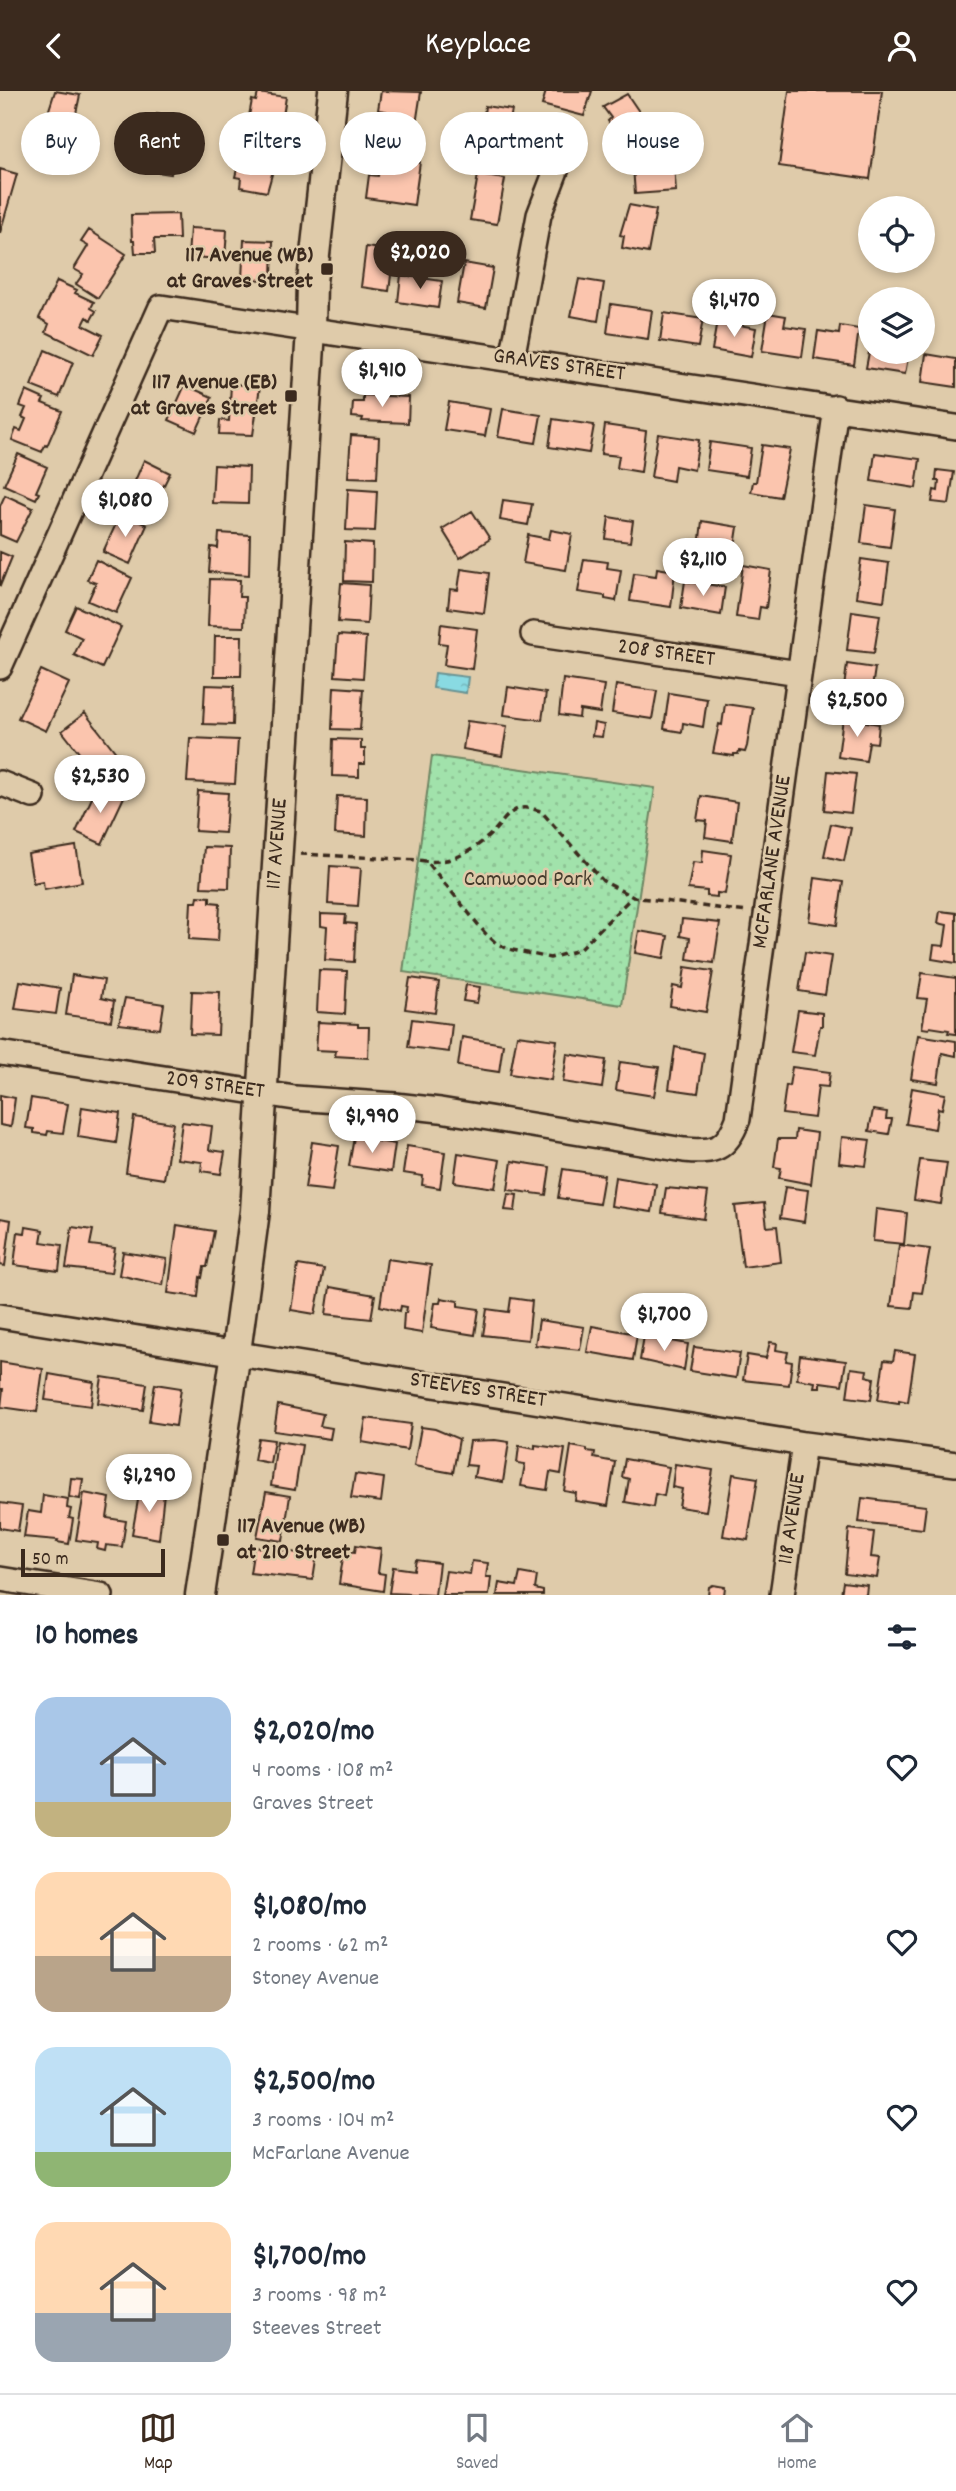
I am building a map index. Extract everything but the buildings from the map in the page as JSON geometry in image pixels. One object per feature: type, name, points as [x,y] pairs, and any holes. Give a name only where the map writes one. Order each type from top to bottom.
[{"type":"street","name":"117 AVENUE","points":[[200,1595],[255,1211],[312,282],[333,91]]},
{"type":"street","points":[[512,359],[539,215],[554,175]]},
{"type":"street","name":"GRAVES STREET","points":[[0,667],[161,307],[956,427]]},
{"type":"street","name":"MCFARLANE AVENUE","points":[[722,1146],[732,1135],[737,1119],[836,407]]},
{"type":"street","name":"208 STREET","points":[[533,634],[799,673]]},
{"type":"street","points":[[0,783],[33,796]]},
{"type":"street","name":"209 STREET","points":[[0,1053],[263,1093],[440,1110],[684,1150],[706,1152],[722,1146]]},
{"type":"street","name":"STEEVES STREET","points":[[0,1316],[804,1444],[956,1464]]},
{"type":"street","name":"118 AVENUE","points":[[782,1595],[804,1444]]},
{"type":"street","points":[[0,1579],[101,1595]]},
{"type":"path","points":[[298,854],[434,863],[461,857],[483,842],[514,810],[526,807],[541,811],[603,881],[633,897],[766,915]]},
{"type":"path","points":[[428,862],[496,943],[508,949],[550,958],[579,950],[633,897]]},
{"type":"green space","name":"Camwood Park","points":[[432,756],[655,788],[622,1005],[403,972]]},
{"type":"water","points":[[435,673],[468,677],[466,693],[433,688]]},
{"type":"place","name":"117 Avenue (WB) at Graves Street","points":[[327,269]]},
{"type":"place","name":"117 Avenue (EB) at Graves Street","points":[[291,396]]},
{"type":"place","name":"117 Avenue (WB) at 210 Street","points":[[223,1540]]}]
